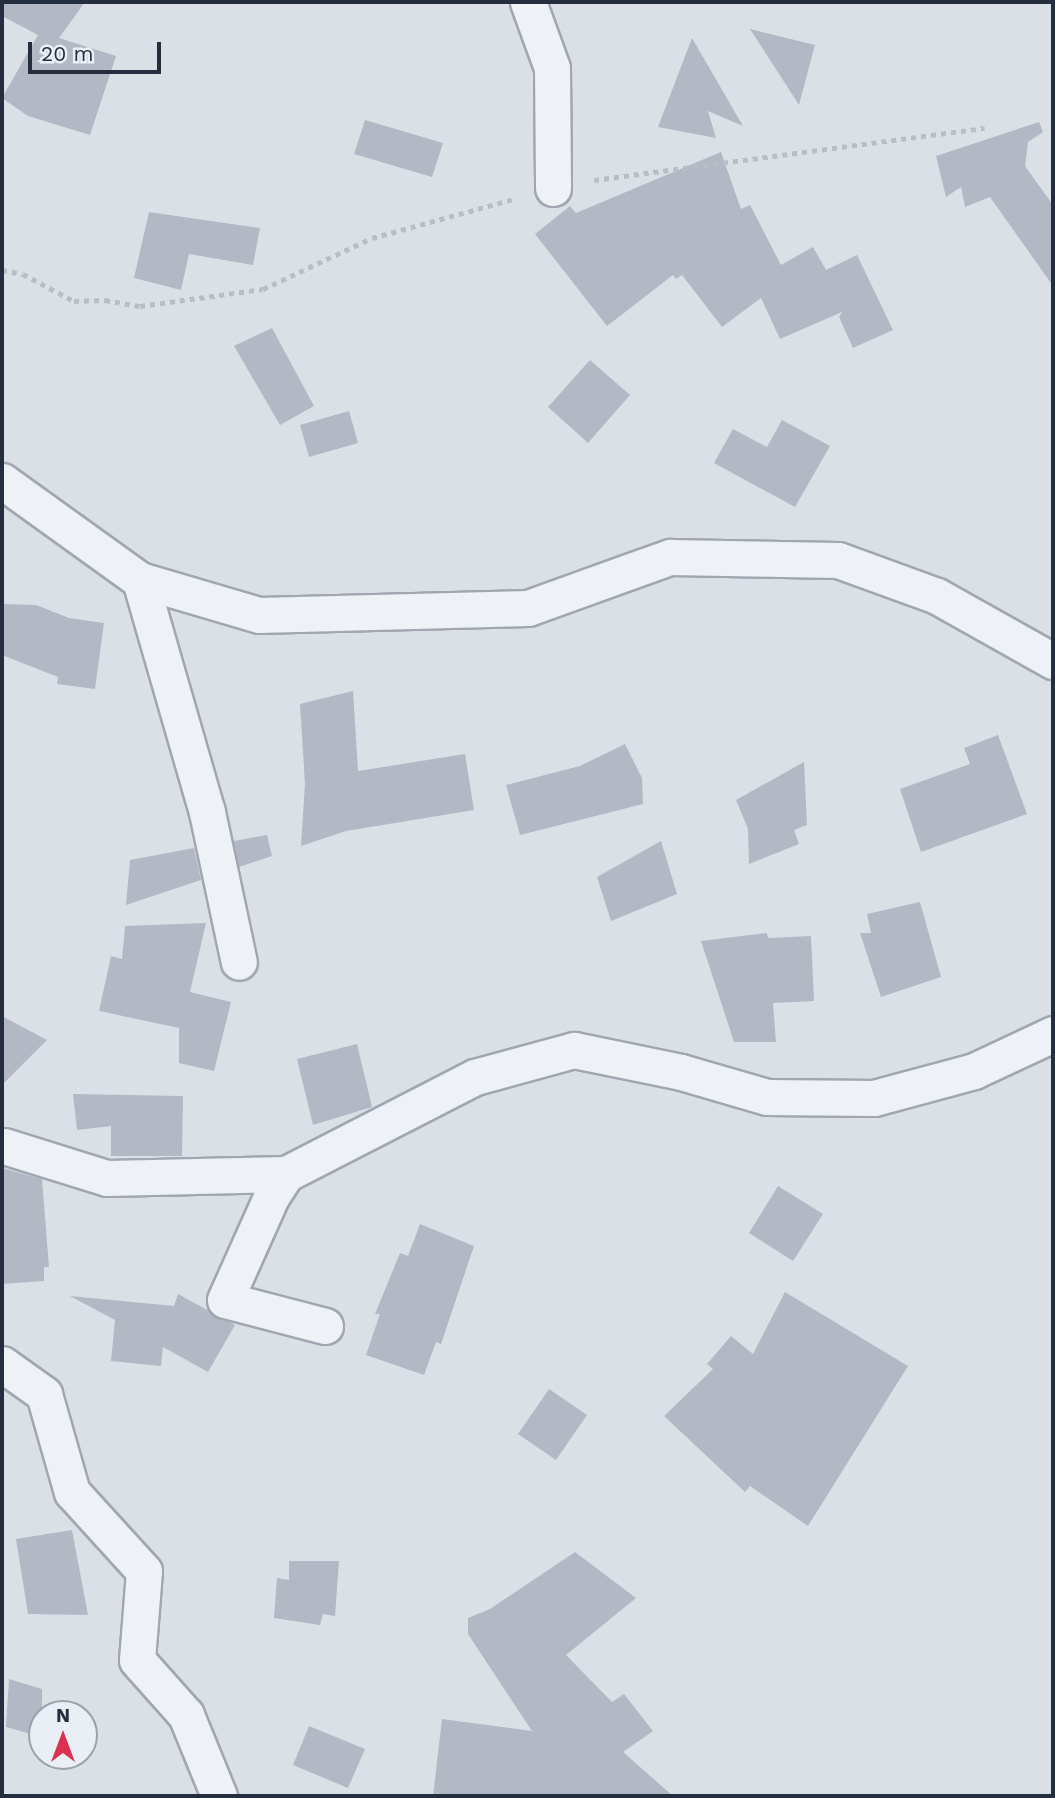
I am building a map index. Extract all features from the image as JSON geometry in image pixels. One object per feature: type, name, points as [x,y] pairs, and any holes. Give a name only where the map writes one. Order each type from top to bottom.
[{"type":"street","points":[[528,2],[552,68],[553,188]]},
{"type":"street","points":[[2,481],[140,580],[259,615],[528,608],[670,557],[838,560],[937,596],[1053,661]]},
{"type":"street","points":[[140,580],[207,812],[239,962]]},
{"type":"street","points":[[5,1146],[107,1178],[286,1174],[475,1077],[574,1050],[767,1097],[874,1098],[974,1071],[1053,1034]]},
{"type":"street","points":[[286,1174],[225,1300],[325,1326]]},
{"type":"street","points":[[2,1364],[44,1394],[72,1492],[144,1571],[137,1660],[186,1715],[219,1796]]},
{"type":"path","points":[[2,271],[23,274],[74,302],[105,300],[140,306],[263,289],[372,238],[553,188],[646,170],[985,128]]},
{"type":"building","points":[[2,2],[85,2],[59,38],[116,56],[90,135],[28,116],[2,98],[38,35],[2,16]]},
{"type":"building","points":[[750,29],[815,45],[799,105]]},
{"type":"building","points":[[692,38],[743,126],[708,111],[716,138],[658,127]]},
{"type":"building","points":[[365,120],[443,143],[432,177],[354,154]]},
{"type":"building","points":[[1039,122],[1043,132],[1028,142],[1025,166],[1053,205],[1053,286],[990,197],[965,207],[961,187],[946,197],[936,156]]},
{"type":"building","points":[[721,152],[741,209],[750,205],[781,265],[813,247],[826,270],[857,255],[893,330],[853,348],[839,317],[842,312],[780,339],[761,298],[722,327],[682,275],[676,279],[673,275],[607,326],[535,234],[570,206],[576,213]]},
{"type":"building","points":[[149,212],[260,228],[253,265],[189,254],[181,290],[134,278]]},
{"type":"building","points":[[272,328],[314,406],[280,425],[234,346]]},
{"type":"building","points":[[590,360],[630,395],[588,443],[548,407]]},
{"type":"building","points":[[349,411],[358,443],[309,457],[300,425]]},
{"type":"building","points":[[782,420],[830,446],[795,507],[714,463],[733,429],[767,447]]},
{"type":"building","points":[[2,604],[36,605],[69,618],[104,623],[95,689],[57,684],[58,677],[2,655]]},
{"type":"building","points":[[353,691],[358,771],[465,754],[474,810],[346,831],[301,846],[305,784],[300,704]]},
{"type":"building","points":[[998,735],[1027,814],[921,852],[900,789],[970,764],[964,748]]},
{"type":"building","points":[[625,744],[642,778],[643,804],[520,835],[506,785],[580,766]]},
{"type":"building","points":[[804,762],[807,825],[794,830],[799,844],[749,864],[748,829],[736,800]]},
{"type":"building","points":[[267,835],[272,856],[239,867],[234,841]]},
{"type":"building","points":[[661,841],[677,894],[611,921],[597,877]]},
{"type":"building","points":[[194,848],[201,880],[126,905],[130,860]]},
{"type":"building","points":[[920,902],[941,977],[881,997],[860,933],[871,933],[867,914]]},
{"type":"building","points":[[206,923],[190,992],[231,1002],[214,1071],[179,1063],[179,1028],[99,1011],[111,956],[122,959],[125,926]]},
{"type":"building","points":[[767,933],[768,938],[811,936],[814,1001],[773,1003],[776,1042],[734,1042],[701,941]]},
{"type":"building","points":[[2,1016],[47,1040],[2,1085]]},
{"type":"building","points":[[357,1044],[372,1107],[313,1125],[297,1059]]},
{"type":"building","points":[[73,1094],[183,1096],[182,1156],[111,1156],[111,1126],[77,1130]]},
{"type":"building","points":[[2,1168],[42,1179],[49,1267],[44,1267],[44,1281],[2,1284]]},
{"type":"building","points":[[778,1186],[823,1214],[793,1261],[749,1233]]},
{"type":"building","points":[[420,1224],[474,1246],[441,1344],[436,1342],[424,1375],[366,1355],[380,1314],[375,1314],[400,1253],[408,1256]]},
{"type":"building","points":[[785,1292],[908,1366],[808,1526],[750,1486],[745,1492],[664,1416],[713,1369],[707,1364],[731,1336],[753,1354]]},
{"type":"building","points":[[178,1294],[235,1325],[208,1372],[163,1347],[161,1366],[111,1361],[115,1320],[70,1296],[174,1306]]},
{"type":"building","points":[[549,1389],[587,1415],[556,1460],[518,1434]]},
{"type":"building","points":[[72,1530],[88,1615],[28,1614],[16,1539]]},
{"type":"building","points":[[575,1552],[636,1598],[566,1655],[612,1702],[624,1694],[653,1731],[623,1752],[673,1796],[433,1796],[442,1719],[532,1731],[468,1634],[468,1618],[490,1609]]},
{"type":"building","points":[[289,1561],[339,1561],[335,1616],[323,1614],[320,1625],[274,1618],[277,1578],[289,1580]]},
{"type":"building","points":[[9,1679],[42,1689],[42,1700],[28,1700],[28,1733],[6,1727]]},
{"type":"building","points":[[309,1726],[365,1749],[348,1788],[293,1765]]}]
